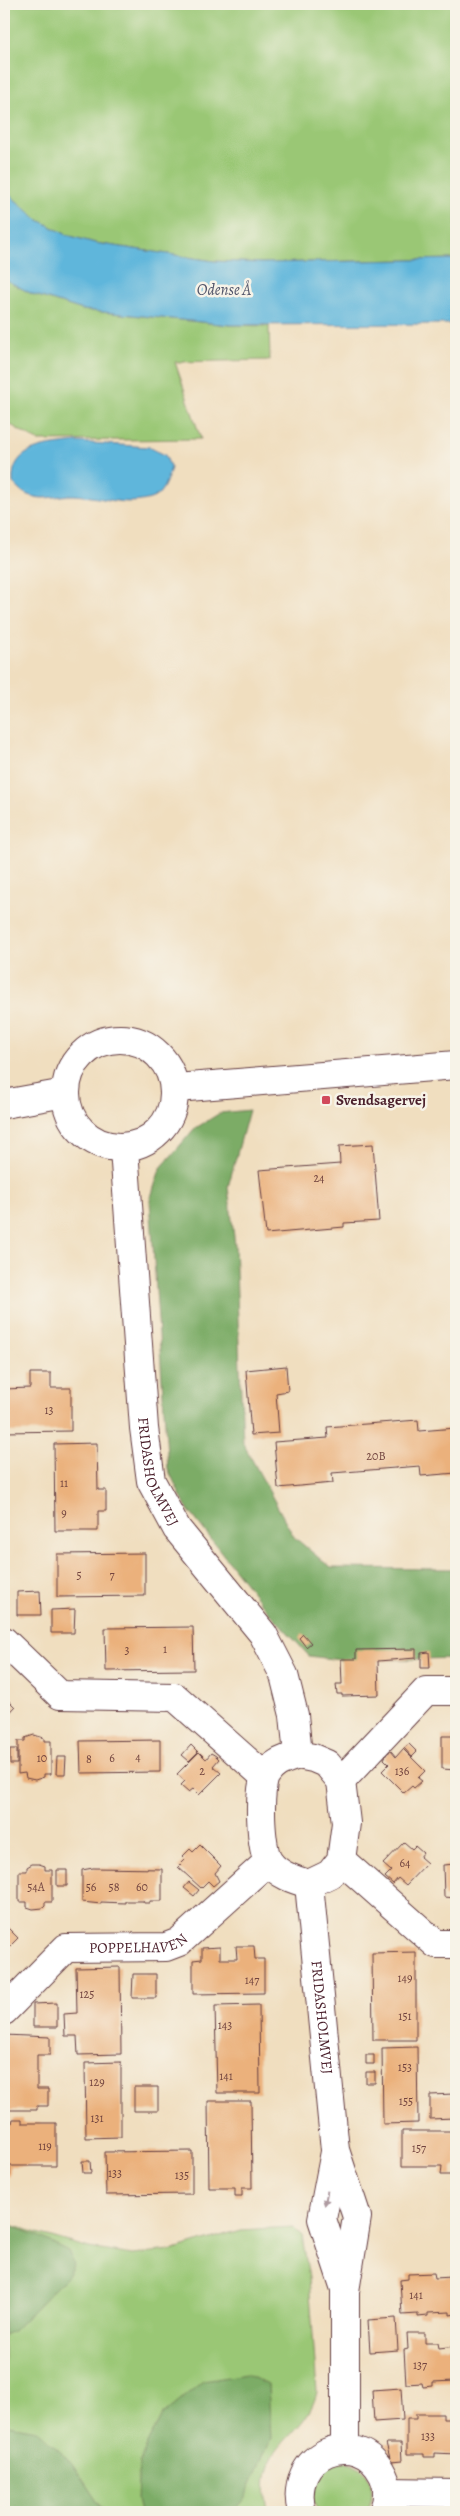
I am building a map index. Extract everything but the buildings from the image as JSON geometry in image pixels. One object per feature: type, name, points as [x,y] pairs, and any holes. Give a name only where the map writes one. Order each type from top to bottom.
[{"type":"street","points":[[112,1039],[134,1040],[154,1050],[169,1066],[176,1088],[171,1116],[155,1137],[137,1146],[124,1149],[104,1146],[88,1138],[71,1117],[65,1093],[70,1072],[79,1057],[94,1045],[112,1039]]},
{"type":"street","points":[[176,1088],[456,1066]]},
{"type":"street","points":[[4,1104],[65,1093]]},
{"type":"street","name":"FRIDASHOLMVEJ","points":[[124,1149],[144,1428],[151,1481],[177,1529],[263,1634],[284,1675],[294,1715],[298,1755]]},
{"type":"street","points":[[4,1641],[60,1695],[175,1697],[264,1776]]},
{"type":"street","points":[[341,1781],[426,1691],[456,1691]]},
{"type":"street","points":[[298,1755],[313,1758],[327,1764],[341,1781],[346,1823],[341,1860],[330,1874],[309,1884],[287,1877],[268,1862],[260,1821],[264,1776],[277,1762],[298,1755]]},
{"type":"street","points":[[341,1860],[436,1944],[456,1944]]},
{"type":"street","name":"POPPELHAVEN","points":[[4,2011],[66,1948],[166,1947],[179,1942],[268,1862]]},
{"type":"street","name":"FRIDASHOLMVEJ","points":[[309,1884],[335,2150],[322,2219],[345,2291],[345,2449]]},
{"type":"street","points":[[302,2512],[299,2499],[300,2484],[306,2469],[316,2458],[330,2451],[345,2449],[358,2452],[370,2458],[379,2468],[385,2479],[385,2502],[456,2493]]},
{"type":"green space","points":[[4,4],[456,4],[456,259],[262,263],[214,261],[95,243],[67,235],[37,219],[4,190]]},
{"type":"green space","points":[[4,279],[32,294],[83,310],[230,325],[269,326],[270,360],[175,362],[201,439],[38,441],[4,421]]},
{"type":"green space","points":[[249,1110],[228,1187],[235,1245],[243,1443],[294,1537],[331,1568],[456,1569],[456,1658],[348,1661],[309,1656],[261,1603],[186,1507],[168,1469],[150,1200],[160,1169],[194,1129],[220,1113]]},
{"type":"green space","points":[[4,2223],[89,2248],[133,2255],[171,2251],[240,2230],[293,2227],[302,2236],[309,2278],[317,2392],[311,2409],[273,2456],[267,2471],[265,2489],[269,2512],[4,2512]]},
{"type":"green space","points":[[4,2224],[39,2236],[68,2251],[74,2264],[67,2276],[13,2331],[4,2335]]},
{"type":"green space","points":[[246,2374],[268,2385],[271,2438],[244,2500],[233,2512],[140,2512],[137,2500],[139,2462],[162,2415],[203,2381]]},
{"type":"green space","points":[[4,2424],[37,2430],[71,2462],[104,2512],[4,2512]]},
{"type":"green space","points":[[345,2462],[360,2468],[368,2477],[372,2489],[369,2507],[366,2512],[318,2512],[311,2498],[318,2478],[330,2466]]},
{"type":"water","name":"Odense Å","points":[[4,190],[37,219],[67,235],[95,243],[214,261],[262,263],[456,259],[456,324],[230,325],[83,310],[32,294],[4,279]]},
{"type":"water","points":[[77,442],[149,447],[165,455],[171,468],[164,486],[158,494],[150,499],[131,502],[73,495],[40,498],[25,494],[13,483],[14,470],[18,461],[25,454],[44,447]]},
{"type":"place","name":"Svendsagervej","points":[[326,1100]]}]
